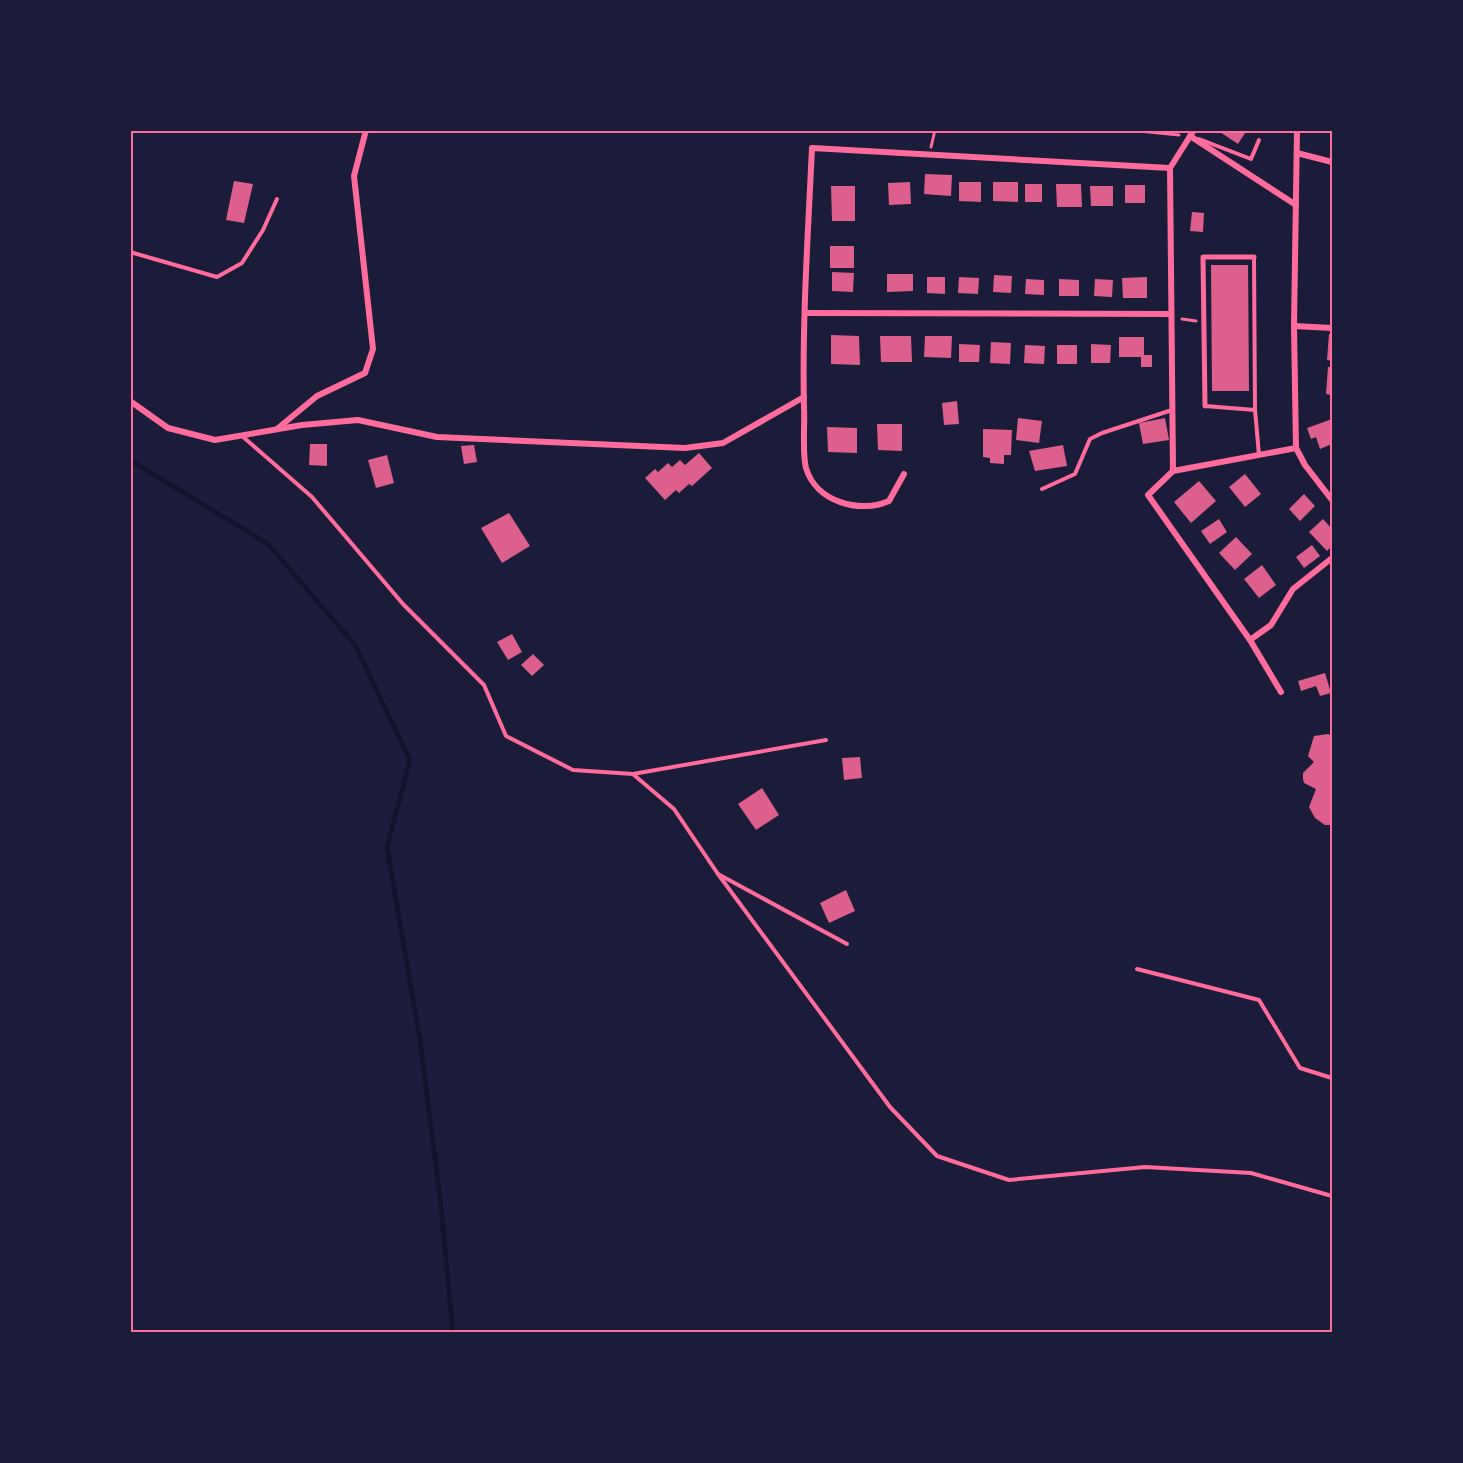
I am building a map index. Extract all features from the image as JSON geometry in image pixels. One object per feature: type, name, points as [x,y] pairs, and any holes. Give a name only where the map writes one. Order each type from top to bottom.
[{"type":"street","points":[[277,429],[318,396],[365,373],[373,349],[354,176],[366,130]]},
{"type":"street","points":[[1297,130],[1294,326],[1296,448],[1305,465],[1332,500]]},
{"type":"street","points":[[1173,471],[1170,168],[1192,133],[1296,205]]},
{"type":"street","points":[[904,474],[889,501],[876,506],[842,504],[828,497],[806,468],[805,313],[812,148],[1170,168]]},
{"type":"street","points":[[1297,153],[1332,162]]},
{"type":"street","points":[[1205,406],[1203,257],[1254,257]]},
{"type":"street","points":[[805,313],[1171,316]]},
{"type":"street","points":[[1294,326],[1332,328]]},
{"type":"street","points":[[130,400],[168,428],[215,440],[277,429],[358,420],[437,437],[685,448],[723,443],[804,397]]},
{"type":"street","points":[[1281,692],[1250,640],[1148,495],[1173,471],[1296,448]]},
{"type":"street","points":[[1250,640],[1271,625],[1293,589],[1332,558]]},
{"type":"lane","points":[[1192,133],[1251,159],[1259,141]]},
{"type":"lane","points":[[130,252],[217,277],[242,262],[263,230],[277,199]]},
{"type":"lane","points":[[1254,257],[1255,410],[1259,455]]},
{"type":"lane","points":[[1205,406],[1255,410]]},
{"type":"lane","points":[[1042,489],[1075,474],[1090,439],[1172,410]]},
{"type":"lane","points":[[241,435],[312,496],[403,604],[484,685],[506,736],[573,770],[633,774],[826,740]]},
{"type":"lane","points":[[633,774],[674,809],[718,874],[890,1107],[937,1156],[1009,1180],[1145,1167],[1251,1173],[1332,1196]]},
{"type":"lane","points":[[718,874],[847,944]]},
{"type":"lane","points":[[1137,969],[1260,1000],[1300,1068],[1332,1078]]},
{"type":"path","points":[[929,154],[935,130]]},
{"type":"path","points":[[1129,130],[1192,133]]},
{"type":"path","points":[[1171,316],[1205,322]]},
{"type":"building","points":[[1217,130],[1247,130],[1238,144]]},
{"type":"building","points":[[925,174],[952,175],[951,196],[924,194]]},
{"type":"building","points":[[234,181],[253,184],[244,223],[226,220]]},
{"type":"building","points":[[910,182],[911,204],[889,205],[888,183]]},
{"type":"building","points":[[959,182],[981,182],[981,202],[959,201]]},
{"type":"building","points":[[993,182],[1018,182],[1018,202],[993,201]]},
{"type":"building","points":[[1025,184],[1042,184],[1042,202],[1025,202]]},
{"type":"building","points":[[1056,184],[1081,184],[1082,207],[1057,207]]},
{"type":"building","points":[[1125,185],[1145,185],[1145,203],[1125,203]]},
{"type":"building","points":[[831,186],[855,186],[855,221],[832,221]]},
{"type":"building","points":[[1090,186],[1113,186],[1113,206],[1091,206]]},
{"type":"building","points":[[1192,212],[1204,213],[1203,232],[1190,231]]},
{"type":"building","points":[[830,246],[854,246],[854,268],[830,268]]},
{"type":"building","points":[[1211,265],[1248,265],[1249,391],[1212,391]]},
{"type":"building","points":[[832,272],[854,273],[853,292],[832,291]]},
{"type":"building","points":[[887,274],[913,274],[913,291],[887,292]]},
{"type":"building","points":[[994,275],[1012,276],[1011,293],[993,292]]},
{"type":"building","points":[[927,277],[945,277],[945,294],[927,293]]},
{"type":"building","points":[[959,277],[979,278],[978,294],[958,293]]},
{"type":"building","points":[[1147,277],[1147,298],[1123,298],[1122,278]]},
{"type":"building","points":[[1026,279],[1044,280],[1044,295],[1025,294]]},
{"type":"building","points":[[1059,279],[1079,280],[1079,296],[1059,296]]},
{"type":"building","points":[[1095,279],[1113,280],[1112,297],[1094,296]]},
{"type":"building","points":[[1329,334],[1332,334],[1332,361],[1327,360]]},
{"type":"building","points":[[831,335],[859,336],[860,365],[831,364]]},
{"type":"building","points":[[880,336],[911,336],[912,362],[881,362]]},
{"type":"building","points":[[925,336],[952,336],[951,358],[924,357]]},
{"type":"building","points":[[1119,337],[1144,337],[1144,355],[1152,355],[1152,367],[1141,367],[1141,357],[1119,357]]},
{"type":"building","points":[[991,342],[1011,343],[1010,364],[990,363]]},
{"type":"building","points":[[959,344],[980,345],[979,362],[959,362]]},
{"type":"building","points":[[1091,344],[1111,345],[1110,363],[1091,363]]},
{"type":"building","points":[[1025,345],[1045,346],[1044,364],[1024,363]]},
{"type":"building","points":[[1057,345],[1077,345],[1077,364],[1057,364]]},
{"type":"building","points":[[1328,367],[1332,367],[1332,395],[1326,394]]},
{"type":"building","points":[[957,401],[959,424],[944,425],[942,403]]},
{"type":"building","points":[[1018,418],[1042,421],[1039,443],[1016,440]]},
{"type":"building","points":[[1165,418],[1169,440],[1143,444],[1139,423]]},
{"type":"building","points":[[1332,419],[1332,444],[1320,449],[1316,437],[1311,439],[1307,428]]},
{"type":"building","points":[[877,424],[902,424],[902,451],[878,450]]},
{"type":"building","points":[[827,427],[857,428],[857,453],[828,452]]},
{"type":"building","points":[[983,429],[1012,430],[1011,455],[1004,455],[1004,464],[990,463],[990,458],[983,457]]},
{"type":"building","points":[[310,444],[327,444],[327,466],[309,465]]},
{"type":"building","points":[[474,445],[477,462],[464,464],[461,446]]},
{"type":"building","points":[[1063,445],[1067,466],[1035,471],[1029,451]]},
{"type":"building","points":[[699,453],[712,468],[692,486],[689,484],[679,493],[676,490],[665,500],[645,478],[655,469],[658,472],[668,463],[672,467],[680,460],[685,465]]},
{"type":"building","points":[[387,455],[394,483],[376,488],[368,460]]},
{"type":"building","points":[[1245,474],[1261,494],[1245,507],[1229,487]]},
{"type":"building","points":[[1199,481],[1216,501],[1191,523],[1174,502]]},
{"type":"building","points":[[1304,494],[1315,506],[1300,521],[1289,509]]},
{"type":"building","points":[[509,513],[530,546],[502,563],[481,528]]},
{"type":"building","points":[[1219,519],[1227,532],[1210,544],[1201,531]]},
{"type":"building","points":[[1323,519],[1332,529],[1332,546],[1327,551],[1309,532]]},
{"type":"building","points":[[1236,537],[1252,554],[1235,570],[1219,553]]},
{"type":"building","points":[[1312,545],[1320,556],[1304,568],[1296,557]]},
{"type":"building","points":[[1262,565],[1276,585],[1259,598],[1244,579]]},
{"type":"building","points":[[512,634],[522,652],[508,660],[497,642]]},
{"type":"building","points":[[533,654],[544,665],[532,676],[521,665]]},
{"type":"building","points":[[1325,673],[1331,693],[1320,696],[1316,686],[1301,691],[1298,681]]},
{"type":"building","points":[[1328,734],[1332,736],[1332,825],[1325,825],[1315,818],[1309,807],[1316,789],[1304,783],[1303,779],[1303,773],[1314,762],[1308,756],[1314,736]]},
{"type":"building","points":[[860,757],[862,778],[844,780],[842,758]]},
{"type":"building","points":[[762,788],[779,815],[756,830],[738,804]]},
{"type":"building","points":[[846,890],[855,911],[829,923],[820,903]]},
{"type":"waterway","points":[[130,460],[268,544],[355,645],[410,760],[387,847],[420,1040],[440,1197],[453,1332]]}]
